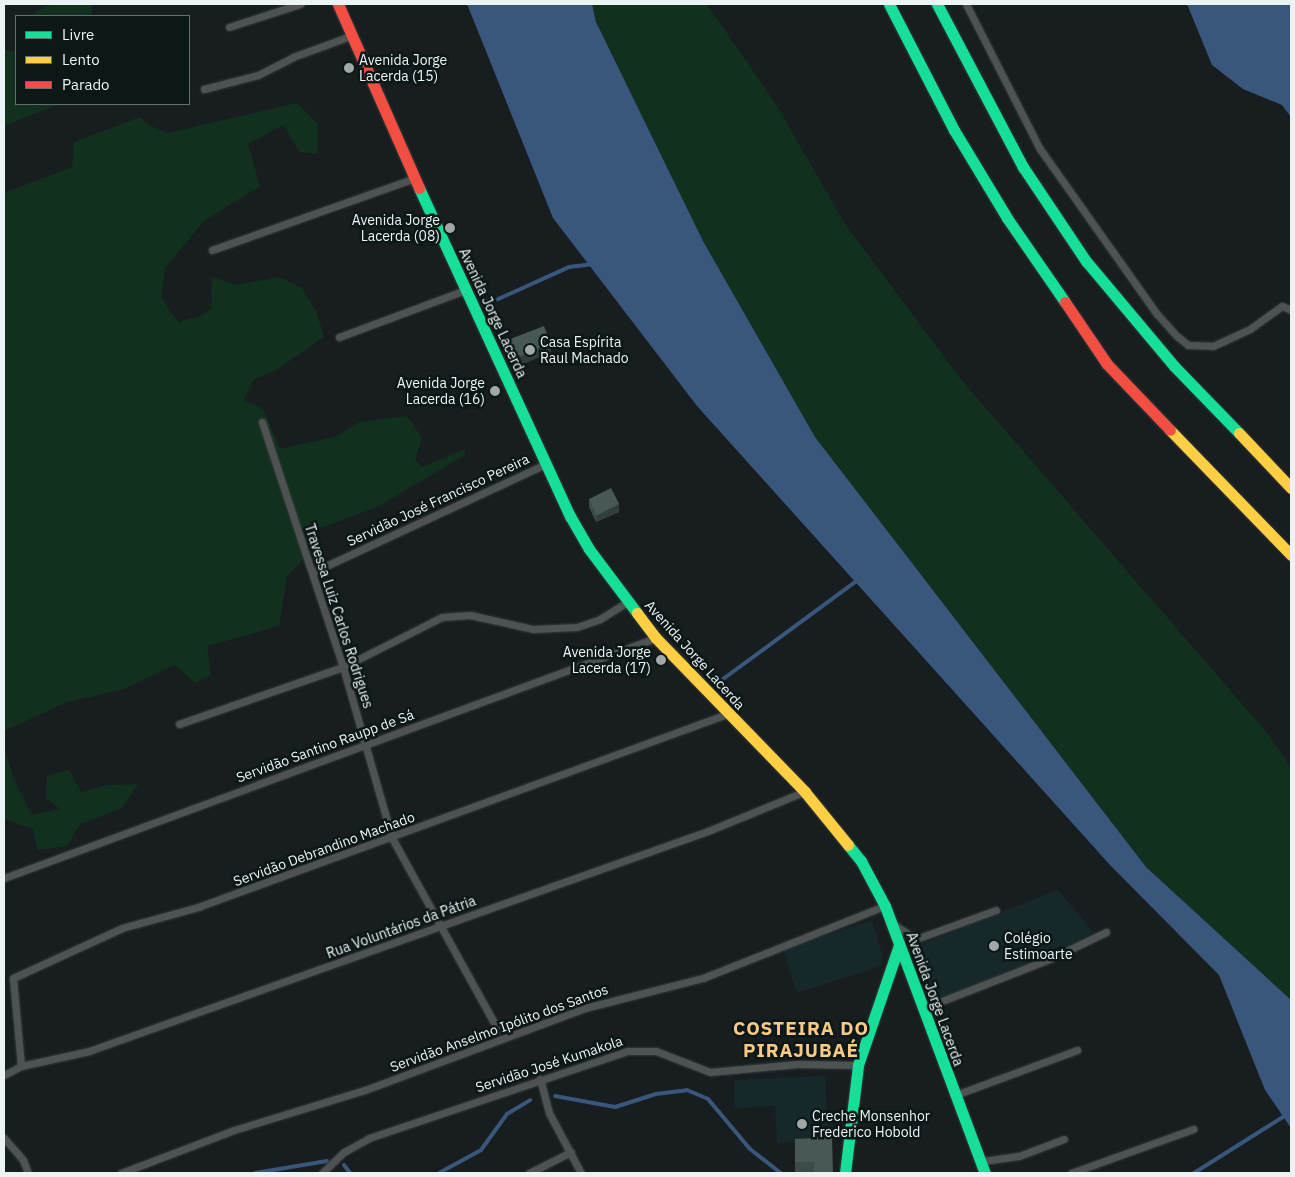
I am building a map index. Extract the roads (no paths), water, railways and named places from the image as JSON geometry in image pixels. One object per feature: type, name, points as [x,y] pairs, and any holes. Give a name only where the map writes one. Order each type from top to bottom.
[{"type":"main road","name":"Avenida Jorge Lacerda","points":[[338,4],[350,36],[414,178],[546,464],[589,548],[627,602],[656,638],[805,792],[861,861],[885,906],[985,1173]]},
{"type":"main road","points":[[888,4],[954,130],[1003,210],[1107,364],[1138,400],[1291,555]]},
{"type":"main road","points":[[937,4],[1023,167],[1086,262],[1174,366],[1291,488]]},
{"type":"main road","points":[[845,1173],[858,1065],[899,945]]},
{"type":"lane","points":[[229,27],[300,4]]},
{"type":"lane","points":[[966,4],[1040,149],[1157,314],[1177,336],[1188,345],[1213,346],[1250,329],[1282,306],[1291,310]]},
{"type":"lane","points":[[204,89],[258,75],[293,56],[350,36]]},
{"type":"lane","points":[[212,250],[414,178]]},
{"type":"lane","points":[[339,338],[466,290]]},
{"type":"lane","name":"Travessa Luiz Carlos Rodrigues","points":[[262,422],[343,668],[392,838],[498,1030]]},
{"type":"lane","name":"Servidão José Francisco Pereira","points":[[312,572],[546,464]]},
{"type":"lane","points":[[179,724],[343,668],[442,617],[476,616],[532,629],[577,627],[600,620],[627,602]]},
{"type":"lane","name":"Servidão Santino Raupp de Sá","points":[[4,878],[656,638]]},
{"type":"lane","name":"Servidão Debrandino Machado","points":[[22,1066],[13,978],[116,931],[198,907],[392,838],[728,714]]},
{"type":"lane","name":"Rua Voluntários da Pátria","points":[[4,1075],[22,1066],[51,1062],[89,1052],[708,831],[805,792]]},
{"type":"lane","name":"Servidão Anselmo Ipólito dos Santos","points":[[121,1173],[234,1130],[365,1090],[585,1008],[703,978],[885,906]]},
{"type":"lane","points":[[891,924],[906,929],[916,939],[996,910]]},
{"type":"lane","points":[[922,1009],[1052,958],[1106,932]]},
{"type":"lane","name":"Servidão José Kumakola","points":[[322,1173],[344,1152],[370,1138],[540,1079],[637,1049],[656,1051],[710,1072],[798,1064],[858,1065]]},
{"type":"lane","points":[[955,1095],[1077,1050]]},
{"type":"lane","points":[[540,1079],[549,1113],[581,1173]]},
{"type":"lane","points":[[1071,1173],[1193,1129]]},
{"type":"lane","points":[[4,1138],[23,1160],[28,1173]]},
{"type":"lane","points":[[980,1161],[1019,1156],[1064,1139]]},
{"type":"lane","points":[[529,1173],[571,1152]]},
{"type":"water","points":[[467,4],[592,4],[596,22],[703,241],[815,437],[1146,867],[1291,1000],[1291,1128],[1265,1090],[1219,975],[1110,865],[697,406],[553,218]]},
{"type":"water","points":[[1187,4],[1291,4],[1291,117],[1282,105],[1243,89],[1212,65]]},
{"type":"waterway","points":[[496,300],[569,267],[594,264]]},
{"type":"waterway","points":[[719,682],[858,580]]},
{"type":"waterway","points":[[555,1096],[615,1107],[656,1094],[687,1090],[708,1099],[750,1149],[781,1173]]},
{"type":"waterway","points":[[439,1173],[481,1150],[507,1114],[530,1100]]},
{"type":"waterway","points":[[1194,1173],[1291,1112]]},
{"type":"waterway","points":[[255,1173],[327,1161]]},
{"type":"waterway","points":[[344,1165],[350,1173]]},
{"type":"place","name":"Avenida Jorge Lacerda (15)","points":[[349,68]]},
{"type":"place","name":"Avenida Jorge Lacerda (08)","points":[[450,228]]},
{"type":"place","name":"Casa Espírita Raul Machado","points":[[530,350]]},
{"type":"place","name":"Avenida Jorge Lacerda (16)","points":[[495,391]]},
{"type":"place","name":"Avenida Jorge Lacerda (17)","points":[[661,660]]},
{"type":"place","name":"Colégio Estimoarte","points":[[994,946]]},
{"type":"place","name":"Creche Monsenhor Frederico Hobold","points":[[802,1124]]},
{"type":"district","name":"COSTEIRA DO PIRAJUBAÉ","points":[[801,1040]]}]
